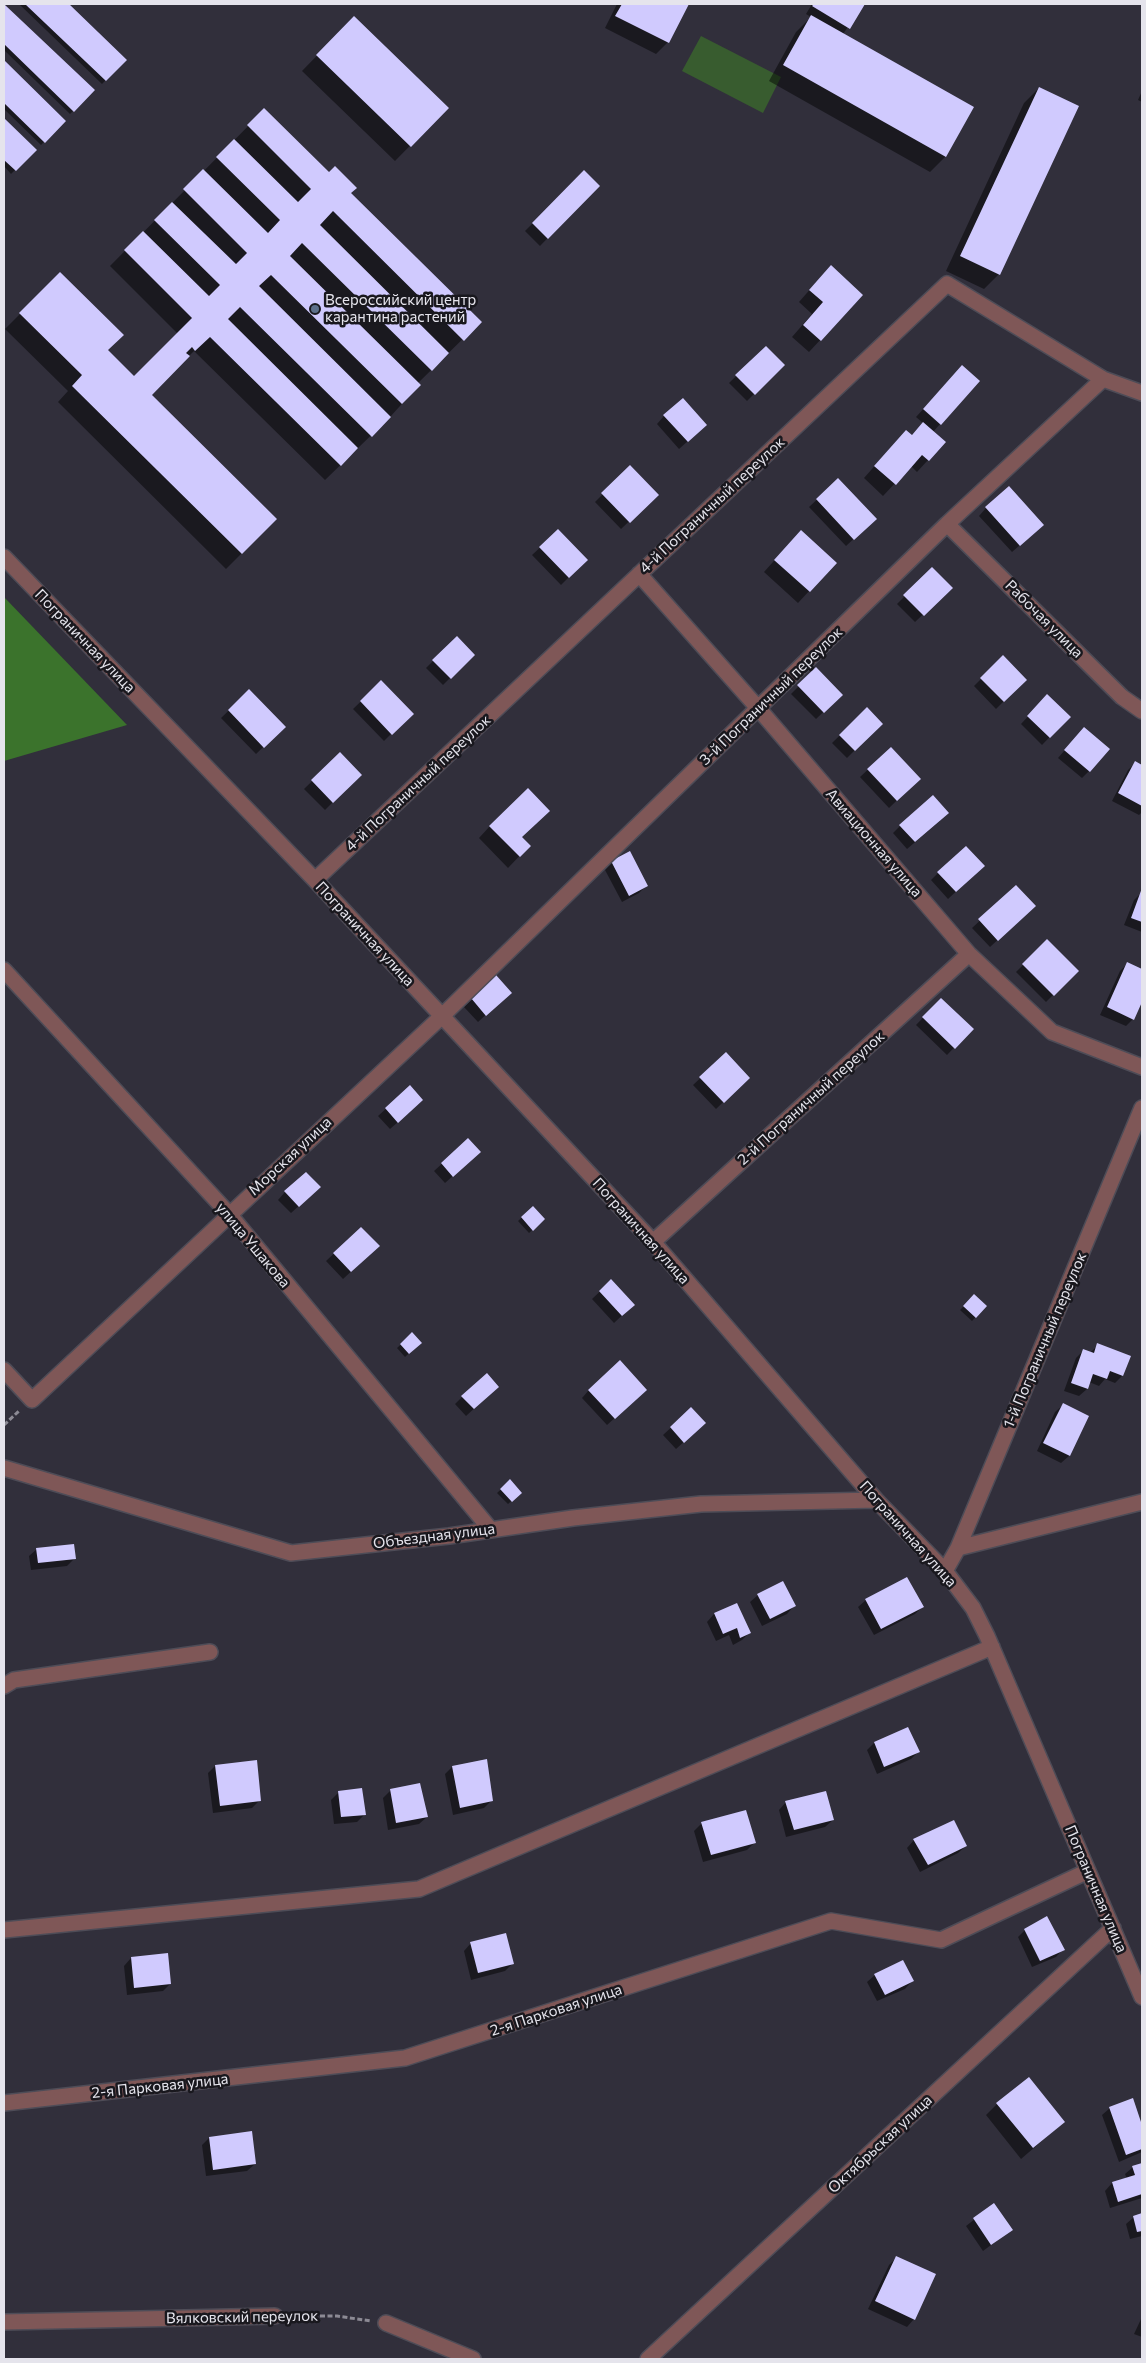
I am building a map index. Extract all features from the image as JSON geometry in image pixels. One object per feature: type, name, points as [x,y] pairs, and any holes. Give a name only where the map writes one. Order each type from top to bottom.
[{"type":"street","name":"4-й Пограничный переулок","points":[[315,880],[947,284],[1103,378],[1142,393]]},
{"type":"street","name":"3-й Пограничный переулок","points":[[441,1016],[947,524],[1103,378]]},
{"type":"street","name":"Рабочая улица","points":[[947,524],[1122,697],[1142,711]]},
{"type":"street","name":"Пограничная улица","points":[[4,556],[315,880],[653,1242],[876,1500],[945,1571],[973,1608],[992,1647],[1142,1997]]},
{"type":"street","name":"Авиационная улица","points":[[639,574],[758,708],[969,954],[1052,1032],[1142,1067]]},
{"type":"street","name":"2-й Пограничный переулок","points":[[653,1242],[969,954]]},
{"type":"street","name":"улица Ушакова","points":[[4,970],[229,1214],[491,1530]]},
{"type":"street","name":"Морская улица","points":[[4,1370],[32,1400],[441,1016]]},
{"type":"street","name":"1-й Пограничный переулок","points":[[945,1571],[958,1548],[1142,1108]]},
{"type":"street","name":"Объездная улица","points":[[4,1468],[291,1553],[701,1504],[876,1500]]},
{"type":"street","points":[[958,1548],[1142,1502]]},
{"type":"street","points":[[4,1930],[419,1889],[992,1647]]},
{"type":"street","points":[[4,1686],[14,1680],[210,1652]]},
{"type":"street","name":"2-я Парковая улица","points":[[4,2103],[406,2058],[831,1921],[941,1940],[1088,1871]]},
{"type":"street","name":"Октябрьская улица","points":[[648,2359],[1112,1928]]},
{"type":"street","name":"Вялковский переулок","points":[[4,2322],[275,2316]]},
{"type":"street","points":[[386,2323],[473,2359]]},
{"type":"path","name":"Вялковский переулок","points":[[275,2316],[337,2316],[386,2323]]},
{"type":"green space","points":[[701,36],[781,77],[763,113],[682,71]]},
{"type":"green space","points":[[4,597],[127,725],[4,761]]},
{"type":"building","points":[[4,4],[95,90],[74,112],[4,44]]},
{"type":"building","points":[[25,4],[69,4],[127,60],[106,81]]},
{"type":"building","points":[[622,4],[689,4],[669,43],[615,16]]},
{"type":"building","points":[[814,4],[865,4],[850,29],[812,6]]},
{"type":"building","points":[[811,15],[974,107],[946,157],[783,65]]},
{"type":"building","points":[[354,16],[449,108],[411,147],[316,55]]},
{"type":"building","points":[[4,60],[66,121],[45,143],[4,103]]},
{"type":"building","points":[[1039,87],[1079,106],[1000,275],[960,256]]},
{"type":"building","points":[[264,108],[329,172],[335,166],[357,188],[351,193],[482,322],[464,341],[333,211],[320,225],[449,353],[432,371],[302,243],[290,256],[421,385],[402,404],[271,275],[259,286],[391,417],[372,437],[240,307],[228,319],[358,448],[341,466],[210,337],[195,351],[192,347],[186,353],[190,356],[152,395],[277,519],[242,554],[72,386],[82,375],[19,313],[60,272],[124,335],[108,350],[134,376],[192,318],[124,250],[143,231],[209,296],[220,285],[154,220],[172,202],[236,264],[247,253],[183,189],[203,169],[268,233],[280,220],[216,157],[234,139],[298,202],[311,189],[247,125]]},
{"type":"building","points":[[4,118],[37,150],[16,171],[4,160]]},
{"type":"building","points":[[584,170],[600,186],[548,239],[532,223]]},
{"type":"building","points":[[831,265],[863,295],[821,341],[803,325],[823,302],[809,290]]},
{"type":"building","points":[[766,346],[785,365],[755,395],[735,375]]},
{"type":"building","points":[[962,365],[980,381],[941,425],[923,409]]},
{"type":"building","points":[[683,398],[707,425],[688,442],[663,415]]},
{"type":"building","points":[[923,422],[946,442],[929,461],[922,455],[896,485],[874,466],[906,430],[912,435]]},
{"type":"building","points":[[630,465],[659,495],[630,523],[601,493]]},
{"type":"building","points":[[838,478],[877,519],[854,540],[816,499]]},
{"type":"building","points":[[1009,486],[1044,525],[1020,546],[985,507]]},
{"type":"building","points":[[558,529],[588,560],[569,578],[539,547]]},
{"type":"building","points":[[801,530],[837,563],[810,592],[774,560]]},
{"type":"building","points":[[932,567],[953,588],[924,616],[903,595]]},
{"type":"building","points":[[457,636],[475,655],[451,679],[432,660]]},
{"type":"building","points":[[1003,655],[1027,680],[1004,702],[980,678]]},
{"type":"building","points":[[816,667],[843,695],[824,713],[797,685]]},
{"type":"building","points":[[381,680],[414,714],[392,735],[360,701]]},
{"type":"building","points":[[249,689],[286,727],[264,748],[228,710]]},
{"type":"building","points":[[1047,694],[1071,717],[1050,738],[1027,716]]},
{"type":"building","points":[[867,707],[883,724],[855,751],[839,735]]},
{"type":"building","points":[[1084,727],[1110,749],[1090,772],[1064,750]]},
{"type":"building","points":[[891,747],[921,779],[897,801],[867,769]]},
{"type":"building","points":[[340,752],[362,775],[333,803],[311,780]]},
{"type":"building","points":[[1135,761],[1142,765],[1142,806],[1118,793]]},
{"type":"building","points":[[528,788],[550,811],[522,837],[531,846],[520,857],[489,826]]},
{"type":"building","points":[[933,795],[949,813],[915,842],[899,825]]},
{"type":"building","points":[[966,846],[985,866],[956,892],[937,872]]},
{"type":"building","points":[[630,851],[648,886],[629,896],[611,861]]},
{"type":"building","points":[[1016,885],[1036,906],[998,941],[978,919]]},
{"type":"building","points":[[1142,888],[1142,922],[1131,918]]},
{"type":"building","points":[[1047,939],[1079,971],[1054,996],[1022,964]]},
{"type":"building","points":[[1127,962],[1142,969],[1142,1002],[1134,1020],[1107,1007]]},
{"type":"building","points":[[496,975],[512,993],[486,1016],[471,998]]},
{"type":"building","points":[[941,998],[974,1029],[955,1049],[922,1017]]},
{"type":"building","points":[[726,1052],[750,1078],[724,1103],[699,1077]]},
{"type":"building","points":[[410,1085],[423,1100],[398,1123],[385,1108]]},
{"type":"building","points":[[468,1138],[481,1152],[453,1177],[441,1163]]},
{"type":"building","points":[[306,1172],[321,1187],[299,1207],[284,1191]]},
{"type":"building","points":[[533,1206],[545,1219],[533,1231],[521,1217]]},
{"type":"building","points":[[361,1227],[380,1246],[351,1272],[333,1253]]},
{"type":"building","points":[[611,1279],[635,1305],[622,1316],[599,1291]]},
{"type":"building","points":[[974,1294],[987,1306],[976,1318],[963,1306]]},
{"type":"building","points":[[412,1332],[422,1343],[409,1354],[400,1344]]},
{"type":"building","points":[[1097,1343],[1131,1356],[1123,1376],[1110,1371],[1107,1379],[1093,1374],[1088,1389],[1071,1383],[1083,1349],[1094,1353]]},
{"type":"building","points":[[620,1360],[647,1390],[615,1419],[588,1390]]},
{"type":"building","points":[[487,1373],[499,1387],[474,1409],[461,1396]]},
{"type":"building","points":[[1063,1403],[1089,1416],[1070,1456],[1043,1443]]},
{"type":"building","points":[[691,1407],[706,1423],[684,1443],[670,1427]]},
{"type":"building","points":[[510,1479],[522,1493],[512,1502],[500,1489]]},
{"type":"building","points":[[74,1544],[76,1559],[38,1563],[36,1548]]},
{"type":"building","points":[[907,1577],[924,1607],[881,1629],[865,1599]]},
{"type":"building","points":[[783,1581],[796,1606],[770,1619],[757,1594]]},
{"type":"building","points":[[737,1603],[751,1633],[740,1638],[737,1628],[723,1634],[714,1613]]},
{"type":"building","points":[[908,1727],[920,1752],[884,1767],[874,1742]]},
{"type":"building","points":[[487,1759],[493,1801],[460,1808],[452,1766]]},
{"type":"building","points":[[257,1760],[261,1801],[220,1806],[215,1765]]},
{"type":"building","points":[[420,1783],[428,1817],[396,1823],[390,1789]]},
{"type":"building","points":[[362,1788],[366,1815],[341,1817],[338,1791]]},
{"type":"building","points":[[826,1791],[834,1820],[794,1830],[785,1801]]},
{"type":"building","points":[[746,1810],[756,1843],[711,1855],[701,1822]]},
{"type":"building","points":[[954,1820],[967,1846],[928,1865],[913,1839]]},
{"type":"building","points":[[1047,1916],[1065,1950],[1040,1961],[1024,1929]]},
{"type":"building","points":[[506,1933],[514,1964],[478,1973],[470,1942]]},
{"type":"building","points":[[168,1953],[171,1984],[134,1988],[131,1957]]},
{"type":"building","points":[[903,1960],[914,1981],[885,1995],[874,1974]]},
{"type":"building","points":[[1029,2077],[1065,2122],[1033,2148],[996,2103]]},
{"type":"building","points":[[1133,2098],[1142,2125],[1142,2149],[1126,2155],[1109,2107]]},
{"type":"building","points":[[252,2131],[256,2164],[213,2170],[209,2137]]},
{"type":"building","points":[[1142,2163],[1142,2194],[1118,2202],[1112,2182],[1135,2175],[1132,2166]]},
{"type":"building","points":[[994,2203],[1013,2230],[991,2245],[973,2218]]},
{"type":"building","points":[[1142,2213],[1142,2231],[1137,2232],[1133,2216]]},
{"type":"building","points":[[896,2256],[936,2274],[915,2320],[875,2301]]},
{"type":"place","name":"Всероссийский центр карантина растений","points":[[315,309]]}]
